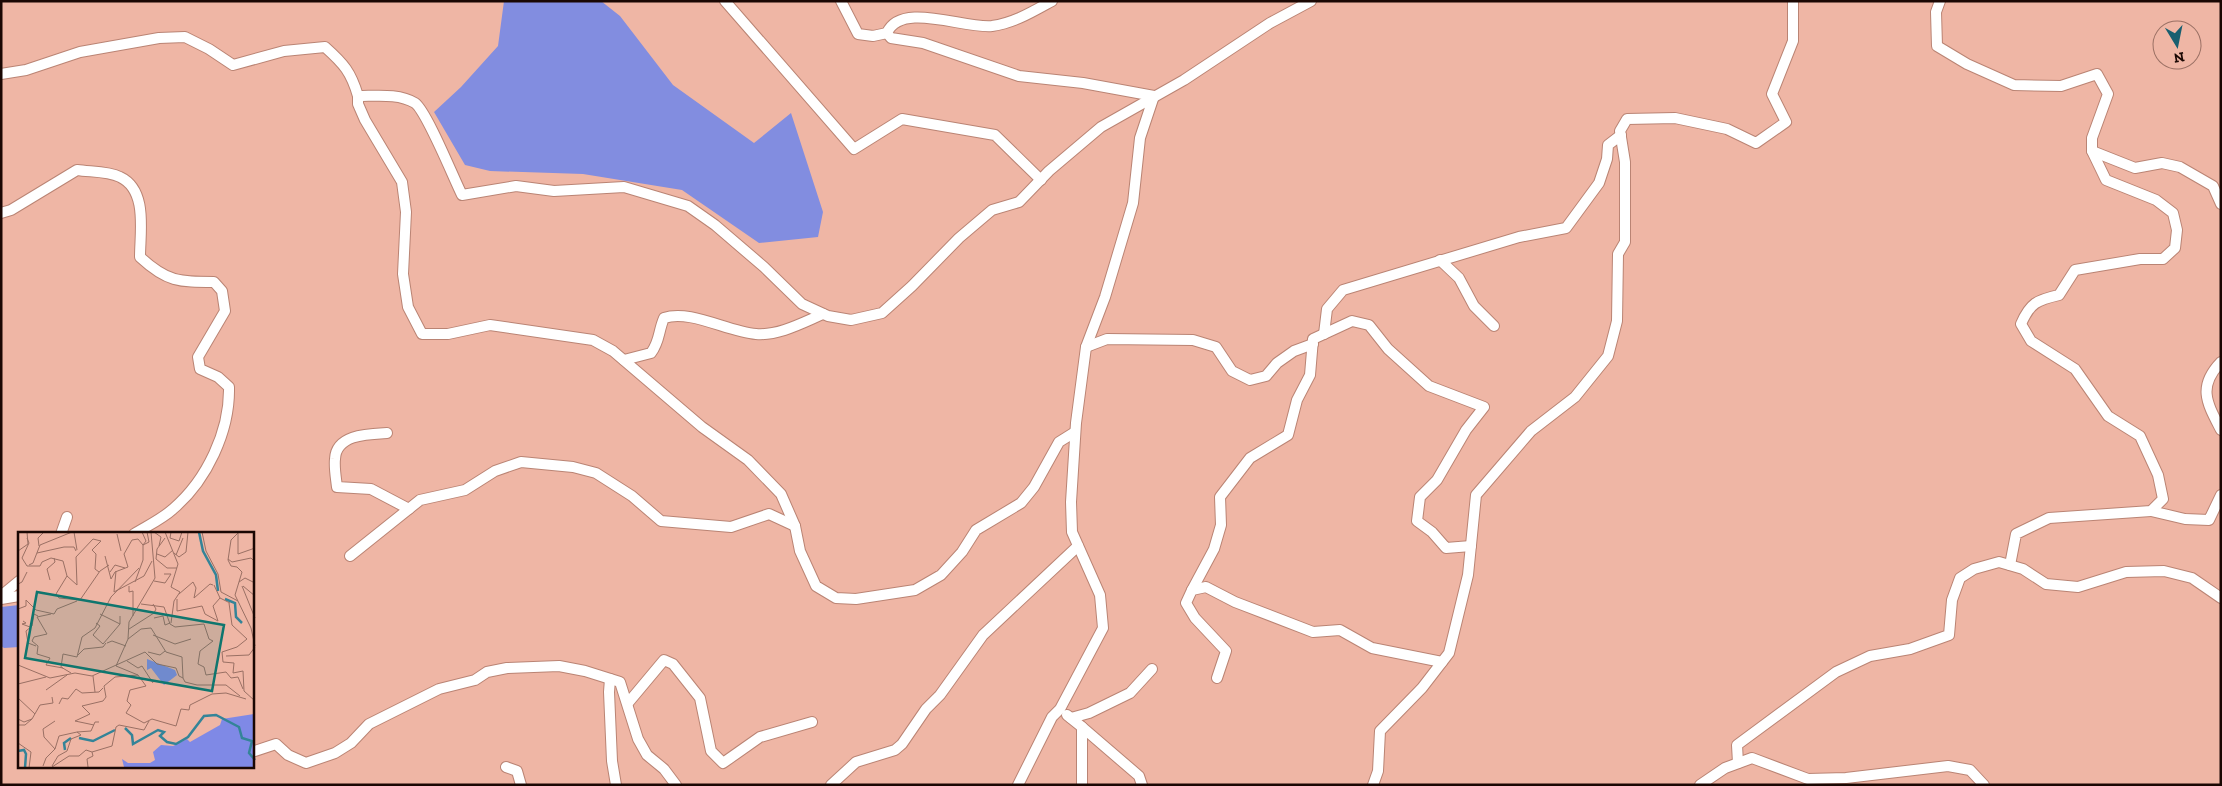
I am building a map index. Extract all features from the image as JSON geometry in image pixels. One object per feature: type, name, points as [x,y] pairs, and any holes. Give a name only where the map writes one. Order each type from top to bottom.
[{"type":"street","points":[[725,1],[854,149],[902,119],[995,135],[1041,180]]},
{"type":"street","points":[[841,1],[858,34],[873,36],[887,33],[895,22],[903,18],[934,19],[971,25],[990,26],[1005,24],[1021,19],[1052,1]]},
{"type":"street","points":[[358,96],[390,95],[415,103],[429,122],[462,195],[516,186],[554,191],[624,187],[688,206],[716,225],[764,267],[802,304],[822,314],[851,320],[882,313],[912,286],[959,238],[992,210],[1019,202],[1101,127],[1184,80],[1270,23],[1310,1]]},
{"type":"street","points":[[1324,334],[1327,309],[1343,290],[1519,237],[1566,228],[1599,183],[1608,145],[1621,134],[1628,118],[1675,118],[1727,129],[1756,143],[1786,122],[1772,94],[1793,41],[1793,1]]},
{"type":"street","points":[[1940,1],[1936,12],[1937,46],[1967,64],[2014,85],[2061,86],[2097,74],[2108,94],[2092,138],[2092,151],[2106,180],[2156,200],[2173,213],[2177,230],[2174,248],[2163,259],[2140,259],[2074,270],[2059,295],[2042,299],[2028,308],[2021,324],[2031,340],[2075,369],[2108,416],[2140,436],[2158,475],[2163,499],[2151,511]]},
{"type":"street","points":[[887,33],[891,38],[924,43],[1019,76],[1083,83],[1154,96]]},
{"type":"street","points":[[1,74],[26,70],[80,52],[159,38],[185,37],[209,49],[233,65],[255,61],[284,51],[325,47],[346,66],[352,76],[358,96],[358,104],[365,120],[402,182],[406,212],[403,274],[408,307],[422,334],[448,334],[490,325],[593,340],[624,360],[702,427],[748,460],[781,494],[795,526],[800,551],[816,586],[836,598],[856,600],[916,590],[941,575],[962,552],[976,530],[1021,504],[1034,486],[1058,442],[1075,432]]},
{"type":"street","points":[[1018,785],[1052,717],[1060,709],[1103,628],[1100,595],[1072,532],[1071,502],[1075,432],[1086,347],[1105,297],[1132,203],[1140,138],[1154,96]]},
{"type":"street","points":[[1373,785],[1378,772],[1380,731],[1422,688],[1449,652],[1468,576],[1476,495],[1531,431],[1575,397],[1608,356],[1617,321],[1618,254],[1625,242],[1626,162],[1621,134]]},
{"type":"street","points":[[2092,151],[2135,168],[2162,163],[2180,167],[2213,186],[2221,204]]},
{"type":"street","points":[[1,213],[11,210],[77,170],[121,177],[134,189],[140,208],[140,257],[156,271],[180,282],[214,282],[222,291],[225,311],[198,357],[200,369],[218,378],[229,387],[229,399],[220,443],[192,490],[174,509],[137,532]]},
{"type":"street","points":[[1440,260],[1459,278],[1474,306],[1494,326]]},
{"type":"street","points":[[624,360],[651,354],[659,342],[660,328],[664,318],[671,316],[700,320],[739,332],[758,334],[790,328],[822,314]]},
{"type":"street","points":[[1217,678],[1226,652],[1195,618],[1186,603],[1214,549],[1221,525],[1220,497],[1250,458],[1288,435],[1297,400],[1310,376],[1313,339],[1352,321],[1369,325],[1388,349],[1428,386],[1484,407],[1466,430],[1437,480],[1420,497],[1417,521],[1432,532],[1446,548],[1471,546]]},
{"type":"street","points":[[1086,347],[1107,339],[1194,340],[1216,348],[1232,371],[1250,380],[1266,376],[1277,363],[1294,350],[1313,344]]},
{"type":"street","points":[[2221,362],[2212,371],[2206,386],[2209,406],[2221,430]]},
{"type":"street","points":[[2206,386],[2217,371],[2221,370]]},
{"type":"street","points":[[387,433],[361,434],[340,447],[334,457],[336,487],[371,489],[410,509]]},
{"type":"street","points":[[350,556],[420,500],[465,490],[495,471],[521,462],[572,467],[596,473],[632,496],[661,521],[731,527],[769,514],[795,526]]},
{"type":"street","points":[[2010,565],[2016,534],[2049,518],[2151,511],[2185,519],[2209,520],[2221,495]]},
{"type":"street","points":[[62,532],[67,517]]},
{"type":"street","points":[[831,785],[856,762],[895,750],[902,744],[926,709],[940,695],[982,635],[1078,546]]},
{"type":"street","points":[[1738,763],[1737,745],[1836,672],[1870,656],[1910,649],[1949,635],[1952,600],[1960,578],[1974,569],[1999,562],[2023,570],[2046,584],[2078,586],[2126,572],[2164,571],[2192,578],[2221,598]]},
{"type":"street","points":[[1,598],[18,582]]},
{"type":"street","points":[[1192,590],[1206,587],[1235,602],[1313,632],[1340,630],[1372,648],[1442,662]]},
{"type":"street","points":[[1,598],[18,596]]},
{"type":"street","points":[[628,703],[664,660],[674,664],[700,698],[711,751],[723,762],[760,737],[812,722]]},
{"type":"street","points":[[254,751],[276,744],[288,755],[306,763],[323,757],[350,743],[369,724],[439,690],[475,680],[487,672],[507,668],[559,666],[585,671],[620,682],[638,738],[647,755],[664,769],[676,785]]},
{"type":"street","points":[[1071,718],[1089,713],[1130,693],[1152,669]]},
{"type":"street","points":[[610,679],[608,692],[612,761],[616,785]]},
{"type":"street","points":[[1060,709],[1139,776],[1142,785]]},
{"type":"street","points":[[1082,728],[1082,785]]},
{"type":"street","points":[[1700,785],[1725,768],[1752,758],[1808,779],[1846,778],[1948,766],[1970,770],[1984,785]]},
{"type":"street","points":[[506,767],[517,771],[521,785]]},
{"type":"shaded area","points":[[504,1],[601,1],[620,16],[673,85],[754,143],[791,113],[823,212],[818,237],[759,243],[682,190],[583,174],[490,171],[465,165],[434,112],[461,87],[498,46]]},
{"type":"shaded area","points":[[18,605],[18,647],[4,648],[1,646],[1,607]]}]
